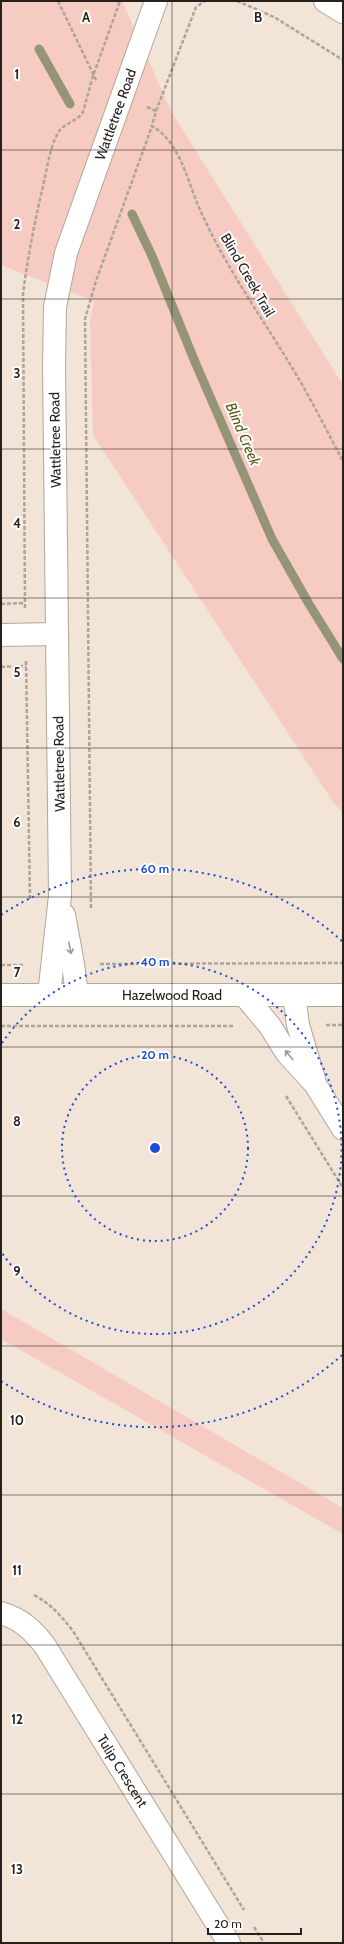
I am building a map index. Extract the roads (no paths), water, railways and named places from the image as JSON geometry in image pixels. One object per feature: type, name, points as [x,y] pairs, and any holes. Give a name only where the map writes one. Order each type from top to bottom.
[{"type":"street","name":"Wattletree Road","points":[[49,995],[60,896],[54,366],[55,307],[66,253],[156,1]]},
{"type":"street","points":[[324,1],[343,12]]},
{"type":"street","points":[[1,635],[57,634]]},
{"type":"street","name":"Wattletree Road","points":[[60,896],[73,964],[77,995]]},
{"type":"street","name":"Hazelwood Road","points":[[1,995],[343,995]]},
{"type":"street","points":[[244,995],[270,1026],[286,1052],[315,1084],[343,1129]]},
{"type":"street","points":[[294,995],[298,1025],[315,1084]]},
{"type":"street","name":"Tulip Crescent","points":[[1,1613],[28,1626],[45,1646],[229,1943]]},
{"type":"waterway","name":"Blind Creek","points":[[39,49],[70,104]]},
{"type":"waterway","name":"Blind Creek","points":[[132,214],[152,256],[195,362],[272,539],[309,604],[343,659]]}]
